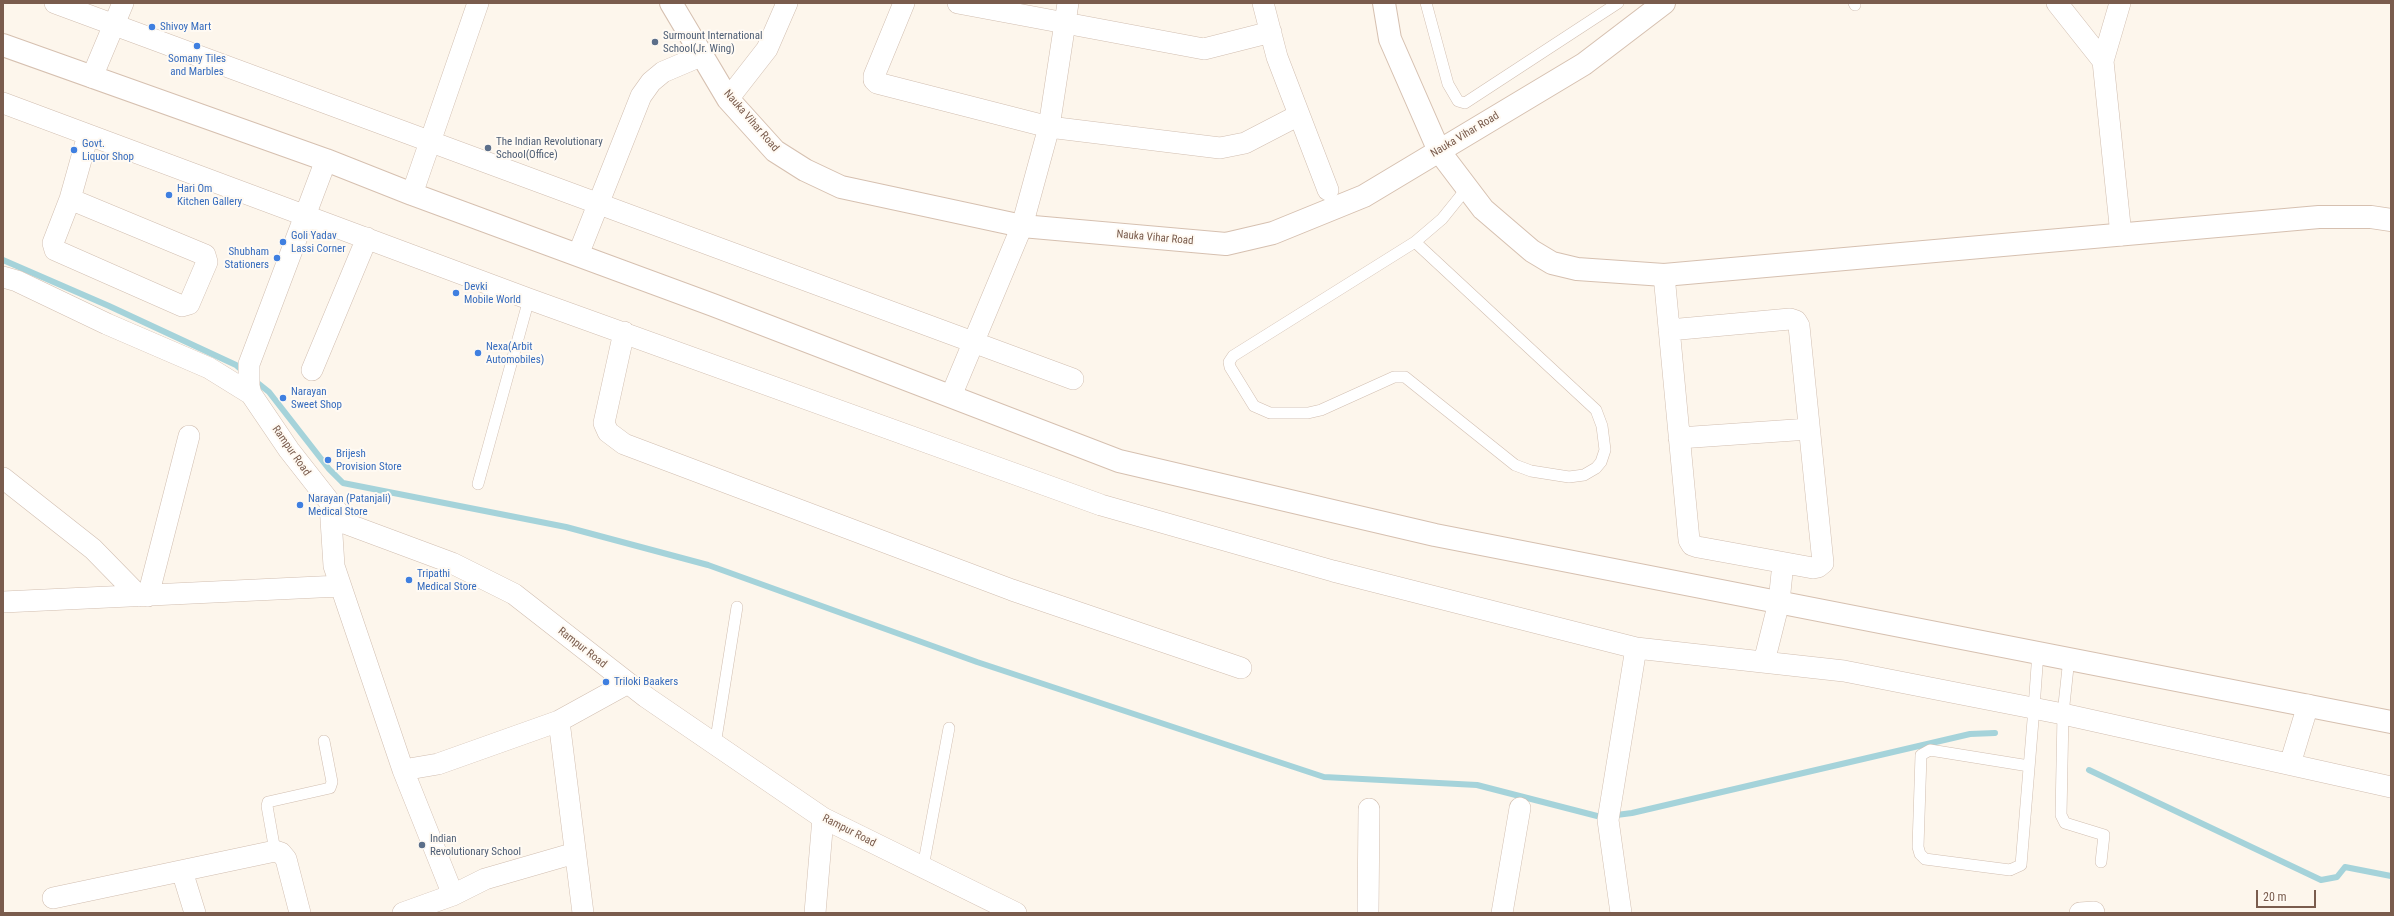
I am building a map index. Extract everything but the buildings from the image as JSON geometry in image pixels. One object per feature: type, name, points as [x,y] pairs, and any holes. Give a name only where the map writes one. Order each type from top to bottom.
[{"type":"main road","name":"Nauka Vihar Road","points":[[671,3],[728,99],[775,151],[805,170],[841,186],[1022,226],[1226,244],[1272,233],[1364,196],[1584,64],[1664,3]]},
{"type":"main road","points":[[1384,3],[1390,38],[1439,151],[1483,209],[1532,251],[1552,263],[1577,269],[1664,275],[2320,218],[2371,218],[2391,220]]},
{"type":"main road","points":[[3,45],[92,78],[326,160],[412,194],[578,255],[1119,461],[1434,535],[2391,722]]},
{"type":"street","points":[[55,3],[1073,379]]},
{"type":"street","points":[[92,78],[123,3]]},
{"type":"street","points":[[768,3],[779,22]]},
{"type":"street","points":[[728,99],[767,49],[787,3]]},
{"type":"street","points":[[904,3],[874,76],[874,80],[877,83],[1049,127],[1220,148],[1245,143],[1299,115]]},
{"type":"street","points":[[958,3],[1204,49],[1271,32]]},
{"type":"street","points":[[951,396],[1022,226],[1049,127],[1068,3]]},
{"type":"street","points":[[1263,3],[1277,57],[1328,190]]},
{"type":"street","points":[[2057,3],[2103,61]]},
{"type":"street","points":[[2120,3],[2103,61],[2121,235]]},
{"type":"street","points":[[412,194],[432,142],[475,4]]},
{"type":"street","points":[[578,255],[641,96],[651,82],[663,72],[703,55]]},
{"type":"street","points":[[3,103],[529,299],[1101,505],[1333,571],[1636,648],[1844,671],[2063,714],[2391,786]]},
{"type":"street","points":[[70,199],[205,255],[207,262],[189,304],[182,306],[58,253],[53,243],[70,199],[88,135]]},
{"type":"street","points":[[250,390],[249,364],[326,160]]},
{"type":"street","points":[[312,370],[367,238]]},
{"type":"street","points":[[1664,275],[1669,330],[1679,438],[1689,540],[1692,545],[1813,568],[1823,563],[1799,326],[1796,321],[1790,319],[1669,330]]},
{"type":"street","points":[[3,277],[17,281],[107,324],[209,368],[250,390]]},
{"type":"street","points":[[624,332],[604,423],[608,432],[624,444],[1012,590],[1241,668]]},
{"type":"street","name":"Rampur Road","points":[[250,390],[330,504],[347,524],[452,564],[514,594],[628,684],[823,818],[1016,913]]},
{"type":"street","points":[[1679,438],[1809,428]]},
{"type":"street","points":[[144,596],[190,436]]},
{"type":"street","points":[[3,478],[93,549],[144,596]]},
{"type":"street","points":[[330,504],[334,566],[340,586],[403,770],[453,895]]},
{"type":"street","points":[[1764,662],[1779,602],[1784,563]]},
{"type":"street","points":[[3,602],[340,586]]},
{"type":"street","points":[[1621,913],[1608,812],[1636,648]]},
{"type":"street","points":[[403,770],[438,764],[559,721],[628,684]]},
{"type":"street","points":[[2290,764],[2308,705]]},
{"type":"street","points":[[559,721],[583,913]]},
{"type":"street","points":[[1502,913],[1520,808]]},
{"type":"street","points":[[1368,913],[1369,810]]},
{"type":"street","points":[[815,913],[823,818]]},
{"type":"street","points":[[53,898],[275,851],[281,853],[286,859],[300,913]]},
{"type":"street","points":[[403,913],[453,895],[485,880],[575,853]]},
{"type":"street","points":[[182,871],[195,913]]},
{"type":"lane","points":[[1426,3],[1448,84],[1458,101],[1465,102],[1618,3]]},
{"type":"lane","points":[[1414,242],[1596,410],[1602,426],[1604,450],[1601,462],[1596,468],[1584,475],[1569,477],[1531,472],[1515,465],[1405,377],[1399,376],[1322,410],[1308,413],[1270,413],[1254,406],[1230,366],[1229,362],[1233,356],[1414,242],[1442,219],[1467,188]]},
{"type":"lane","points":[[478,484],[529,299]]},
{"type":"lane","points":[[715,745],[737,607]]},
{"type":"lane","points":[[2029,766],[1930,750],[1920,755],[1918,847],[1920,854],[1925,859],[2010,870],[2017,869],[2021,865],[2034,708],[2038,652]]},
{"type":"lane","points":[[2069,658],[2063,714],[2061,815],[2065,823],[2104,835],[2101,862]]},
{"type":"lane","points":[[923,868],[949,728]]},
{"type":"lane","points":[[275,851],[268,802],[330,788],[332,782],[324,741]]},
{"type":"waterway","points":[[3,260],[109,306],[236,365],[244,372]]},
{"type":"waterway","points":[[254,380],[269,392],[329,469],[343,483],[566,527],[708,565],[977,662],[1324,777],[1477,785],[1601,817],[1632,813],[1970,734],[1995,733]]},
{"type":"waterway","points":[[2089,770],[2321,880],[2337,877],[2345,867],[2391,876]]},
{"type":"place","name":"Shivoy Mart","points":[[152,27]]},
{"type":"place","name":"Surmount International School(Jr. Wing)","points":[[655,42]]},
{"type":"place","name":"Somany Tiles and Marbles","points":[[197,46]]},
{"type":"place","name":"The Indian Revolutionary School(Office)","points":[[488,148]]},
{"type":"place","name":"Govt. Liquor Shop","points":[[74,150]]},
{"type":"place","name":"Hari Om Kitchen Gallery","points":[[169,195]]},
{"type":"place","name":"Goli Yadav Lassi Corner","points":[[283,242]]},
{"type":"place","name":"Shubham Stationers","points":[[277,258]]},
{"type":"place","name":"Devki Mobile World","points":[[456,293]]},
{"type":"place","name":"Nexa(Arbit Automobiles)","points":[[478,353]]},
{"type":"place","name":"Narayan Sweet Shop","points":[[283,398]]},
{"type":"place","name":"Brijesh Provision Store","points":[[328,460]]},
{"type":"place","name":"Narayan (Patanjali) Medical Store","points":[[300,505]]},
{"type":"place","name":"Tripathi Medical Store","points":[[409,580]]},
{"type":"place","name":"Triloki Baakers","points":[[606,682]]},
{"type":"place","name":"Indian Revolutionary School","points":[[422,845]]}]
